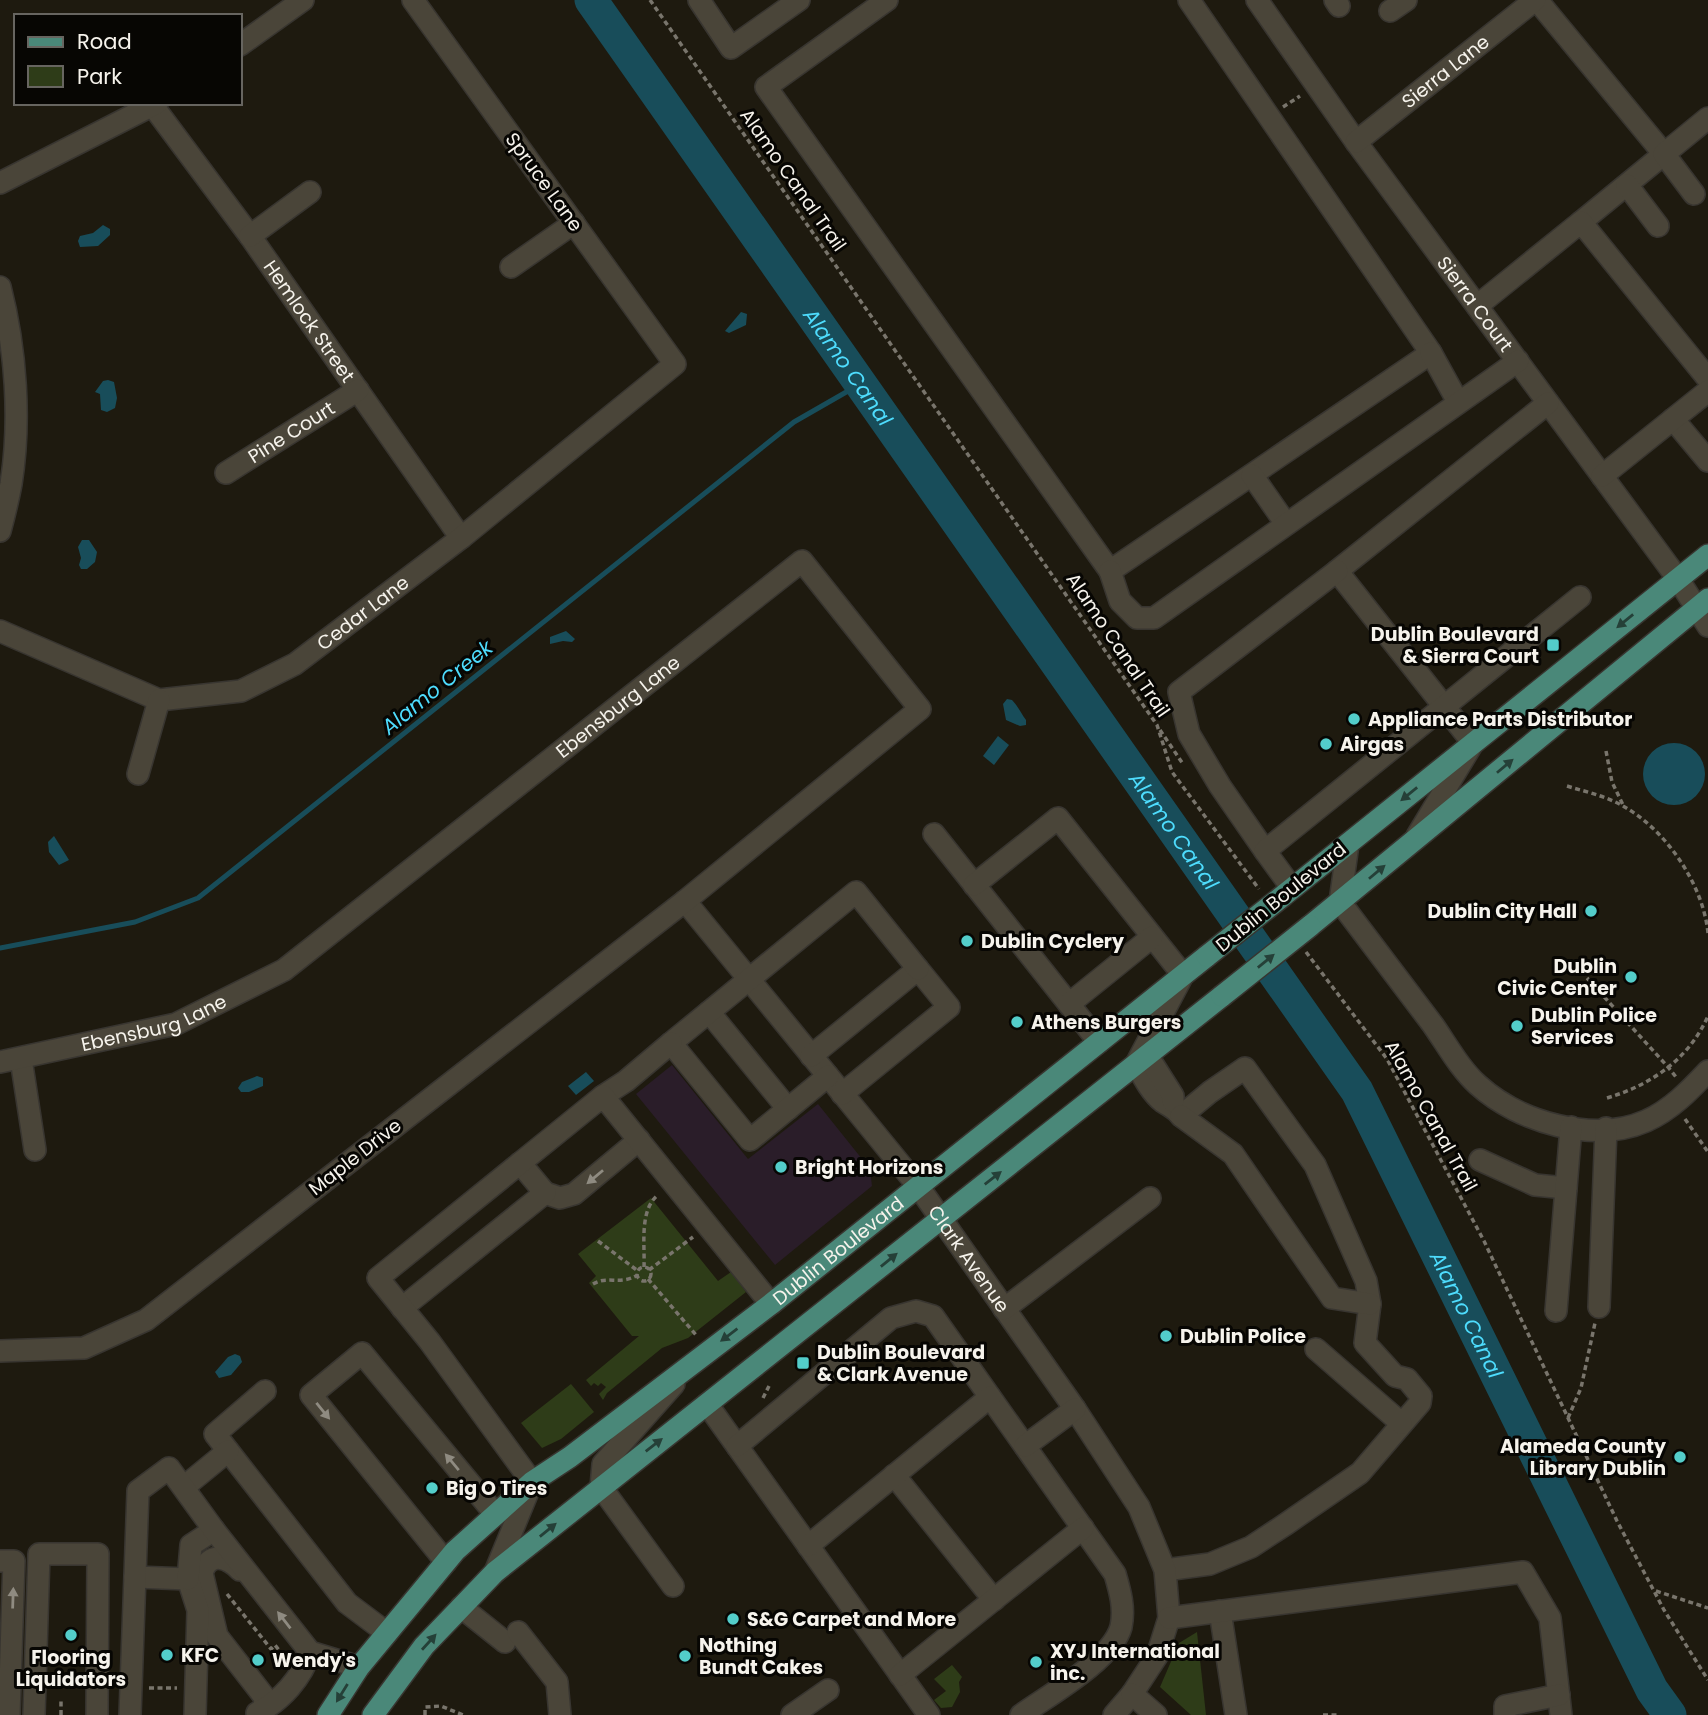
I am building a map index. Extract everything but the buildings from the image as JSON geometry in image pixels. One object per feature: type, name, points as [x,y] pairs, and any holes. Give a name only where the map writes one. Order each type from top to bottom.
[{"type":"main road","name":"Dublin Boulevard","points":[[328,1715],[359,1667],[446,1562],[532,1482],[570,1457],[771,1304],[1708,555]]},
{"type":"main road","name":"Dublin Boulevard","points":[[373,1715],[424,1646],[495,1572],[1704,611]]},
{"type":"street","points":[[242,44],[303,0]]},
{"type":"street","name":"Spruce Lane","points":[[413,0],[675,364]]},
{"type":"street","points":[[699,0],[731,48],[799,0]]},
{"type":"street","points":[[887,0],[766,87],[1110,571],[1120,601],[1136,618],[1154,618],[1518,361]]},
{"type":"street","points":[[1189,0],[1432,354],[1458,402]]},
{"type":"street","name":"Sierra Court","points":[[1257,0],[1356,142],[1704,611]]},
{"type":"street","points":[[1536,0],[1694,194]]},
{"type":"street","name":"Sierra Lane","points":[[1356,142],[1536,0]]},
{"type":"street","points":[[0,183],[155,105]]},
{"type":"street","name":"Hemlock Street","points":[[155,105],[461,538]]},
{"type":"street","points":[[1477,306],[1664,154],[1705,125]]},
{"type":"street","points":[[1627,185],[1658,226]]},
{"type":"street","points":[[250,236],[310,192]]},
{"type":"street","points":[[1581,222],[1708,379]]},
{"type":"street","points":[[511,267],[574,223]]},
{"type":"street","points":[[0,287],[14,358],[15,419],[11,483],[0,531]]},
{"type":"street","points":[[1110,571],[1432,354]]},
{"type":"street","name":"Cedar Lane","points":[[0,631],[159,700],[241,691],[295,664],[461,538],[675,364]]},
{"type":"street","name":"Pine Court","points":[[226,473],[358,390]]},
{"type":"street","points":[[1602,476],[1708,391]]},
{"type":"street","points":[[1288,891],[1189,734],[1179,692],[1337,571],[1548,403]]},
{"type":"street","points":[[1673,419],[1708,461]]},
{"type":"street","points":[[1252,475],[1286,524]]},
{"type":"street","name":"Ebensburg Lane","points":[[11,1061],[176,1024],[284,970],[802,561],[920,709],[685,901]]},
{"type":"street","points":[[1337,571],[1473,743],[1414,841]]},
{"type":"street","points":[[1265,851],[1580,597]]},
{"type":"street","points":[[138,774],[159,700]]},
{"type":"street","points":[[974,885],[1058,818],[1183,975],[1142,1060],[1144,1079],[1164,1102],[1233,1154],[1332,1298],[1370,1304]]},
{"type":"street","points":[[934,834],[1099,1042]]},
{"type":"street","points":[[1348,844],[1340,902],[1476,1083],[1506,1107],[1550,1125],[1589,1128],[1629,1126],[1644,1122],[1675,1104],[1708,1071]]},
{"type":"street","points":[[495,1572],[532,1482],[378,1278],[856,892],[949,1007],[842,1094]]},
{"type":"street","name":"Clark Avenue","points":[[685,901],[918,1186],[939,1220],[1075,1409],[1139,1507],[1165,1570],[1169,1618],[1157,1656],[1132,1694],[1114,1715]]},
{"type":"street","name":"Maple Drive","points":[[0,1351],[84,1348],[146,1320],[685,901]]},
{"type":"street","points":[[1069,1004],[1152,937]]},
{"type":"street","points":[[811,1056],[918,969]]},
{"type":"street","points":[[709,1013],[788,1109]]},
{"type":"street","points":[[671,1043],[750,1140],[828,1076]]},
{"type":"street","points":[[11,1061],[35,1150]]},
{"type":"street","points":[[1165,1570],[1210,1564],[1251,1547],[1360,1473],[1420,1402],[1421,1396],[1407,1379],[1395,1376],[1365,1343],[1370,1304],[1366,1281],[1315,1165],[1245,1068],[1177,1111]]},
{"type":"street","points":[[603,1096],[771,1304]]},
{"type":"street","points":[[1556,1311],[1566,1188],[1589,1128]]},
{"type":"street","points":[[1589,1128],[1599,1307]]},
{"type":"street","points":[[520,1163],[545,1193],[560,1198],[575,1194],[639,1140]]},
{"type":"street","points":[[1480,1160],[1535,1185],[1566,1188]]},
{"type":"street","points":[[402,1308],[545,1193]]},
{"type":"street","points":[[1003,1309],[1150,1198]]},
{"type":"street","points":[[737,1446],[891,1318],[916,1311],[933,1316],[1115,1574],[1123,1603],[1121,1629],[1101,1659],[1021,1715]]},
{"type":"street","points":[[1316,1349],[1401,1423]]},
{"type":"street","points":[[446,1562],[311,1395],[362,1353],[496,1515]]},
{"type":"street","points":[[673,1586],[601,1487],[603,1464],[694,1362]]},
{"type":"street","points":[[265,1391],[215,1434],[348,1603],[387,1633]]},
{"type":"street","points":[[808,1546],[990,1397]]},
{"type":"street","points":[[707,1404],[929,1715]]},
{"type":"street","points":[[1025,1446],[1075,1409]]},
{"type":"street","points":[[184,1487],[228,1451]]},
{"type":"street","points":[[130,1715],[141,1577],[138,1490],[169,1468],[260,1588],[303,1666]]},
{"type":"street","points":[[894,1475],[994,1600]]},
{"type":"street","points":[[900,1675],[1083,1528]]},
{"type":"street","points":[[195,1715],[198,1611],[188,1578],[191,1545],[214,1530]]},
{"type":"street","points":[[34,1715],[39,1554],[97,1554],[97,1715]]},
{"type":"street","points":[[257,1713],[266,1699],[217,1636],[202,1573],[205,1563],[213,1558],[222,1558],[233,1564],[260,1588]]},
{"type":"street","points":[[0,1561],[14,1561],[9,1715]]},
{"type":"street","points":[[1169,1618],[1523,1572],[1550,1618],[1560,1705],[1505,1706],[1505,1715]]},
{"type":"street","points":[[141,1577],[188,1578]]},
{"type":"street","points":[[141,1577],[146,1602],[142,1715]]},
{"type":"street","points":[[146,1602],[158,1587],[173,1586],[185,1595],[190,1607],[187,1715]]},
{"type":"street","points":[[461,1607],[511,1637],[557,1682],[560,1715]]},
{"type":"street","points":[[1220,1611],[1237,1715]]},
{"type":"street","points":[[303,1666],[359,1667]]},
{"type":"street","points":[[257,1713],[272,1704],[303,1666]]},
{"type":"street","points":[[389,1715],[392,1698],[401,1677]]},
{"type":"street","points":[[792,1715],[828,1690]]},
{"type":"street","points":[[1132,1694],[1156,1715]]},
{"type":"path","name":"Alamo Canal Trail","points":[[650,0],[1157,725],[1172,772],[1262,893]]},
{"type":"path","points":[[1606,751],[1612,782],[1624,806]]},
{"type":"path","points":[[1567,786],[1624,806],[1654,830],[1679,859],[1694,886],[1707,919],[1708,933]]},
{"type":"path","name":"Alamo Canal Trail","points":[[1301,946],[1387,1059],[1484,1241],[1617,1521],[1654,1591],[1708,1680]]},
{"type":"path","points":[[1587,978],[1668,1068]]},
{"type":"path","points":[[1607,1098],[1636,1090],[1668,1068],[1701,1032],[1708,1016]]},
{"type":"path","points":[[1675,1104],[1708,1152]]},
{"type":"path","points":[[593,1284],[598,1280],[627,1281],[644,1267],[646,1212],[651,1201],[673,1182]]},
{"type":"path","points":[[649,1270],[708,1226]]},
{"type":"path","points":[[598,1241],[638,1273],[642,1280],[648,1279]]},
{"type":"path","points":[[644,1267],[649,1270],[648,1279]]},
{"type":"path","points":[[648,1279],[696,1335]]},
{"type":"path","points":[[1568,1418],[1581,1388],[1599,1307]]},
{"type":"path","points":[[225,1591],[271,1649],[275,1645],[295,1670],[303,1666]]},
{"type":"path","points":[[1654,1591],[1708,1608]]},
{"type":"path","points":[[143,1688],[180,1688]]},
{"type":"path","points":[[61,1701],[61,1715]]},
{"type":"path","points":[[425,1715],[425,1707],[441,1706],[463,1715]]},
{"type":"path","points":[[1323,1715],[1336,1715]]},
{"type":"shaded area","name":"Bright Horizons","points":[[672,1065],[748,1159],[818,1104],[870,1169],[872,1186],[775,1265],[636,1094]]},
{"type":"green space","points":[[651,1198],[718,1281],[731,1272],[746,1292],[688,1338],[662,1348],[607,1393],[603,1400],[599,1394],[606,1387],[601,1383],[591,1386],[586,1380],[639,1336],[632,1336],[589,1283],[596,1276],[578,1254]]},
{"type":"green space","points":[[571,1384],[594,1412],[561,1439],[542,1448],[521,1423]]},
{"type":"green space","points":[[1197,1632],[1206,1715],[1191,1715],[1160,1687],[1179,1643]]},
{"type":"green space","points":[[952,1665],[962,1677],[959,1682],[960,1692],[952,1707],[941,1708],[934,1700],[946,1691],[934,1679]]},
{"type":"water","points":[[103,225],[110,229],[110,235],[98,246],[80,247],[80,236],[93,233]]},
{"type":"water","points":[[741,312],[747,314],[746,325],[729,333],[725,331]]},
{"type":"water","points":[[103,381],[114,382],[117,398],[115,408],[107,412],[101,410],[100,394],[95,392]]},
{"type":"water","points":[[82,540],[89,540],[97,552],[95,562],[87,569],[81,569],[79,565],[81,558],[78,547]]},
{"type":"water","points":[[566,631],[575,639],[572,642],[550,644],[550,637]]},
{"type":"water","points":[[1007,699],[1016,705],[1026,720],[1026,725],[1020,726],[1006,720],[1003,704]]},
{"type":"water","points":[[998,736],[1009,745],[994,765],[983,756]]},
{"type":"water","points":[[1674,743],[1696,752],[1705,774],[1696,796],[1674,805],[1652,796],[1643,774],[1652,752]]},
{"type":"water","points":[[54,836],[69,860],[59,865],[49,852],[48,842]]},
{"type":"water","points":[[586,1072],[594,1081],[576,1095],[568,1086]]},
{"type":"water","points":[[257,1076],[263,1078],[263,1086],[249,1092],[241,1092],[238,1088],[242,1082]]},
{"type":"water","points":[[235,1354],[240,1356],[242,1362],[231,1375],[219,1378],[215,1372],[228,1357]]},
{"type":"waterway","name":"Alamo Canal","points":[[591,0],[1357,1091],[1652,1690],[1670,1715]]},
{"type":"waterway","name":"Alamo Creek","points":[[0,948],[135,922],[198,898],[794,422],[862,383]]},
{"type":"place","name":"Dublin Boulevard & Sierra Court","points":[[1553,645]]},
{"type":"place","name":"Appliance Parts Distributor","points":[[1354,719]]},
{"type":"place","name":"Airgas","points":[[1326,744]]},
{"type":"place","name":"Dublin City Hall","points":[[1591,911]]},
{"type":"place","name":"Dublin Cyclery","points":[[967,941]]},
{"type":"place","name":"Dublin Civic Center","points":[[1631,977]]},
{"type":"place","name":"Athens Burgers","points":[[1017,1022]]},
{"type":"place","name":"Dublin Police Services","points":[[1517,1026]]},
{"type":"place","name":"Bright Horizons","points":[[781,1167]]},
{"type":"place","name":"Dublin Police","points":[[1166,1336]]},
{"type":"place","name":"Dublin Boulevard & Clark Avenue","points":[[803,1363]]},
{"type":"place","name":"Alameda County Library Dublin","points":[[1680,1457]]},
{"type":"place","name":"Big O Tires","points":[[432,1488]]},
{"type":"place","name":"S&G Carpet and More","points":[[733,1619]]},
{"type":"place","name":"Flooring Liquidators","points":[[71,1635]]},
{"type":"place","name":"KFC","points":[[167,1655]]},
{"type":"place","name":"Nothing Bundt Cakes","points":[[685,1656]]},
{"type":"place","name":"Wendy's","points":[[258,1660]]},
{"type":"place","name":"XYJ International inc.","points":[[1036,1662]]}]
